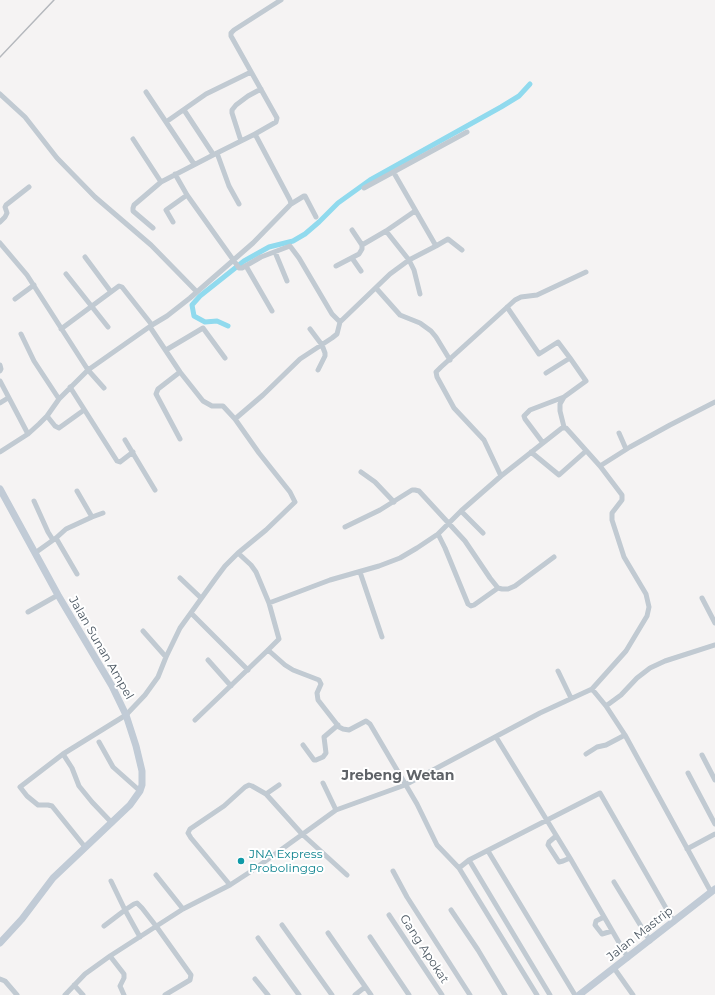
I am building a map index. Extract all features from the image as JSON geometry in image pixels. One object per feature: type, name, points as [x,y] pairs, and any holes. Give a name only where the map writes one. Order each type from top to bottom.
[{"type":"main road","name":"Jalan Sunan Ampel","points":[[0,489],[58,595],[107,676],[126,715],[142,770],[142,785],[140,791]]},
{"type":"main road","points":[[0,943],[22,919],[53,878],[130,805],[140,791]]},
{"type":"main road","name":"Jalan Mastrip","points":[[579,995],[650,941],[713,890]]},
{"type":"street","points":[[153,228],[133,211],[134,205],[161,182],[274,124],[277,120],[231,36],[231,33],[281,0]]},
{"type":"street","points":[[166,122],[206,94],[251,72]]},
{"type":"street","points":[[241,141],[232,110],[248,96],[261,89]]},
{"type":"street","points":[[146,92],[194,164]]},
{"type":"street","points":[[0,94],[25,117],[57,158],[90,191],[151,245],[197,292]]},
{"type":"street","points":[[184,110],[215,153],[229,186],[239,204]]},
{"type":"street","points":[[364,188],[467,132]]},
{"type":"street","points":[[255,134],[291,204]]},
{"type":"street","points":[[133,139],[161,182]]},
{"type":"street","points":[[394,172],[436,246]]},
{"type":"street","points":[[175,174],[187,195],[239,268],[242,268],[261,257],[290,246],[299,258],[332,314],[340,322]]},
{"type":"street","points":[[0,222],[7,213],[5,207],[6,205],[28,187]]},
{"type":"street","points":[[173,222],[166,210],[187,195]]},
{"type":"street","points":[[0,452],[28,434],[47,416],[59,399],[88,370],[167,316],[234,261],[291,204],[305,196],[316,217]]},
{"type":"street","points":[[336,266],[352,258],[360,252],[362,246],[415,211]]},
{"type":"street","points":[[352,230],[362,246]]},
{"type":"street","points":[[386,231],[409,260],[414,270],[420,294]]},
{"type":"street","points":[[235,419],[263,395],[300,359],[337,334],[340,322],[390,274],[409,260],[448,239],[462,250]]},
{"type":"street","points":[[0,245],[34,285],[88,370],[104,388]]},
{"type":"street","points":[[275,252],[287,281]]},
{"type":"street","points":[[85,257],[111,292]]},
{"type":"street","points":[[352,258],[361,271]]},
{"type":"street","points":[[246,266],[272,312]]},
{"type":"street","points":[[500,476],[484,440],[454,408],[436,377],[438,369],[450,360],[515,300],[521,297],[537,295],[586,272]]},
{"type":"street","points":[[66,274],[108,327]]},
{"type":"street","points":[[15,299],[34,285]]},
{"type":"street","points":[[61,329],[120,286],[151,326],[180,372],[203,401],[212,406],[223,406],[235,419],[259,453],[290,492],[295,502],[225,566],[201,598],[192,614],[180,628],[156,681],[126,715],[64,754],[20,787],[27,796],[38,805],[52,806],[85,847]]},
{"type":"street","points":[[376,288],[400,315],[420,323],[431,331],[450,360]]},
{"type":"street","points":[[507,307],[539,354],[558,342],[586,381],[564,397],[530,410],[524,416],[543,443]]},
{"type":"street","points":[[166,350],[203,328],[225,358]]},
{"type":"street","points":[[310,329],[322,345],[325,356],[318,370]]},
{"type":"street","points":[[21,334],[34,361],[59,399]]},
{"type":"street","points":[[546,373],[570,358]]},
{"type":"street","points":[[0,365],[0,371]]},
{"type":"street","points":[[180,372],[158,389],[156,394],[180,439]]},
{"type":"street","points":[[0,381],[28,434]]},
{"type":"street","points":[[70,387],[117,461],[120,462],[133,452]]},
{"type":"street","points":[[65,995],[85,974],[110,956],[183,909],[253,870],[336,810],[406,785],[572,698],[595,692],[629,646],[647,616],[649,607],[646,594],[624,557],[612,520],[612,513],[622,500],[622,495],[600,466],[564,427],[560,404],[564,397]]},
{"type":"street","points":[[0,403],[8,398]]},
{"type":"street","points":[[600,466],[626,449],[715,402]]},
{"type":"street","points":[[47,416],[55,426],[59,428],[84,410]]},
{"type":"street","points":[[269,602],[330,580],[360,572],[400,558],[438,534],[500,476],[564,427]]},
{"type":"street","points":[[619,433],[626,449]]},
{"type":"street","points":[[125,440],[155,490]]},
{"type":"street","points":[[531,452],[560,474],[586,451]]},
{"type":"street","points":[[361,472],[375,482],[394,502]]},
{"type":"street","points":[[345,527],[394,502],[412,490],[416,490],[419,491],[465,541],[498,588],[508,590],[554,557]]},
{"type":"street","points":[[77,491],[92,517]]},
{"type":"street","points":[[34,500],[48,532],[55,539],[77,574]]},
{"type":"street","points":[[461,511],[483,534]]},
{"type":"street","points":[[35,552],[55,539],[66,529],[103,513]]},
{"type":"street","points":[[438,534],[470,606],[474,605],[498,588]]},
{"type":"street","points":[[195,720],[279,639],[269,602],[256,572],[239,554]]},
{"type":"street","points":[[360,572],[382,637]]},
{"type":"street","points":[[180,578],[201,598]]},
{"type":"street","points":[[28,612],[58,595]]},
{"type":"street","points":[[702,598],[715,624]]},
{"type":"street","points":[[192,614],[248,670]]},
{"type":"street","points":[[143,631],[166,657]]},
{"type":"street","points":[[606,706],[621,695],[637,678],[650,668],[665,661],[715,645]]},
{"type":"street","points":[[268,650],[285,666],[319,680],[320,684],[317,693],[318,700],[343,729],[348,730],[366,721],[370,724],[417,804],[437,845],[459,868],[537,995]]},
{"type":"street","points":[[208,660],[231,686]]},
{"type":"street","points":[[558,671],[572,698]]},
{"type":"street","points":[[595,692],[625,735],[687,849],[713,890]]},
{"type":"street","points":[[303,745],[314,760],[324,757],[326,753],[324,737],[338,725]]},
{"type":"street","points":[[586,754],[597,747],[606,745],[625,735]]},
{"type":"street","points":[[496,737],[570,858],[628,958]]},
{"type":"street","points":[[99,742],[112,765],[140,791]]},
{"type":"street","points":[[64,754],[72,768],[79,786],[112,823]]},
{"type":"street","points":[[702,755],[715,780]]},
{"type":"street","points":[[688,773],[715,824]]},
{"type":"street","points":[[322,784],[336,810]]},
{"type":"street","points":[[230,884],[191,838],[188,832],[190,829],[224,806],[249,785],[266,794],[302,834],[347,875]]},
{"type":"street","points":[[266,794],[279,785]]},
{"type":"street","points":[[459,868],[469,860],[600,793],[674,922]]},
{"type":"street","points":[[687,849],[715,834]]},
{"type":"street","points":[[556,836],[549,842],[548,845],[559,862],[563,862],[570,858]]},
{"type":"street","points":[[488,851],[575,995]]},
{"type":"street","points":[[469,860],[550,995]]},
{"type":"street","points":[[393,871],[407,897],[470,995]]},
{"type":"street","points":[[156,875],[183,909]]},
{"type":"street","points":[[111,881],[140,937]]},
{"type":"street","points":[[614,882],[650,941]]},
{"type":"street","points":[[104,926],[125,910],[134,904],[137,904],[156,926],[191,975],[190,980],[165,995]]},
{"type":"street","points":[[451,910],[478,950],[505,995]]},
{"type":"street","name":"Gang Apokat","points":[[390,915],[442,995]]},
{"type":"street","points":[[604,917],[596,921],[595,925],[602,934],[612,931]]},
{"type":"street","points":[[282,925],[332,995]]},
{"type":"street","points":[[328,934],[371,995]]},
{"type":"street","points":[[370,937],[409,995]]},
{"type":"street","points":[[258,938],[299,995]]},
{"type":"street","points":[[110,956],[124,974],[124,978],[120,986],[124,995]]},
{"type":"street","points":[[614,968],[633,995]]},
{"type":"street","points":[[0,979],[5,981],[16,995]]},
{"type":"street","points":[[255,979],[268,995]]},
{"type":"street","points":[[74,985],[83,995]]},
{"type":"street","points":[[354,995],[365,987]]},
{"type":"waterway","points":[[228,326],[217,321],[205,322],[194,316],[192,305],[200,296],[244,261],[269,247],[293,241],[305,234],[338,203],[370,180],[501,107],[519,96],[530,84]]},
{"type":"railway","points":[[0,57],[54,0]]},
{"type":"place","name":"JNA Express Probolinggo","points":[[241,861]]},
{"type":"district","name":"Jrebeng Wetan","points":[[398,776]]}]
